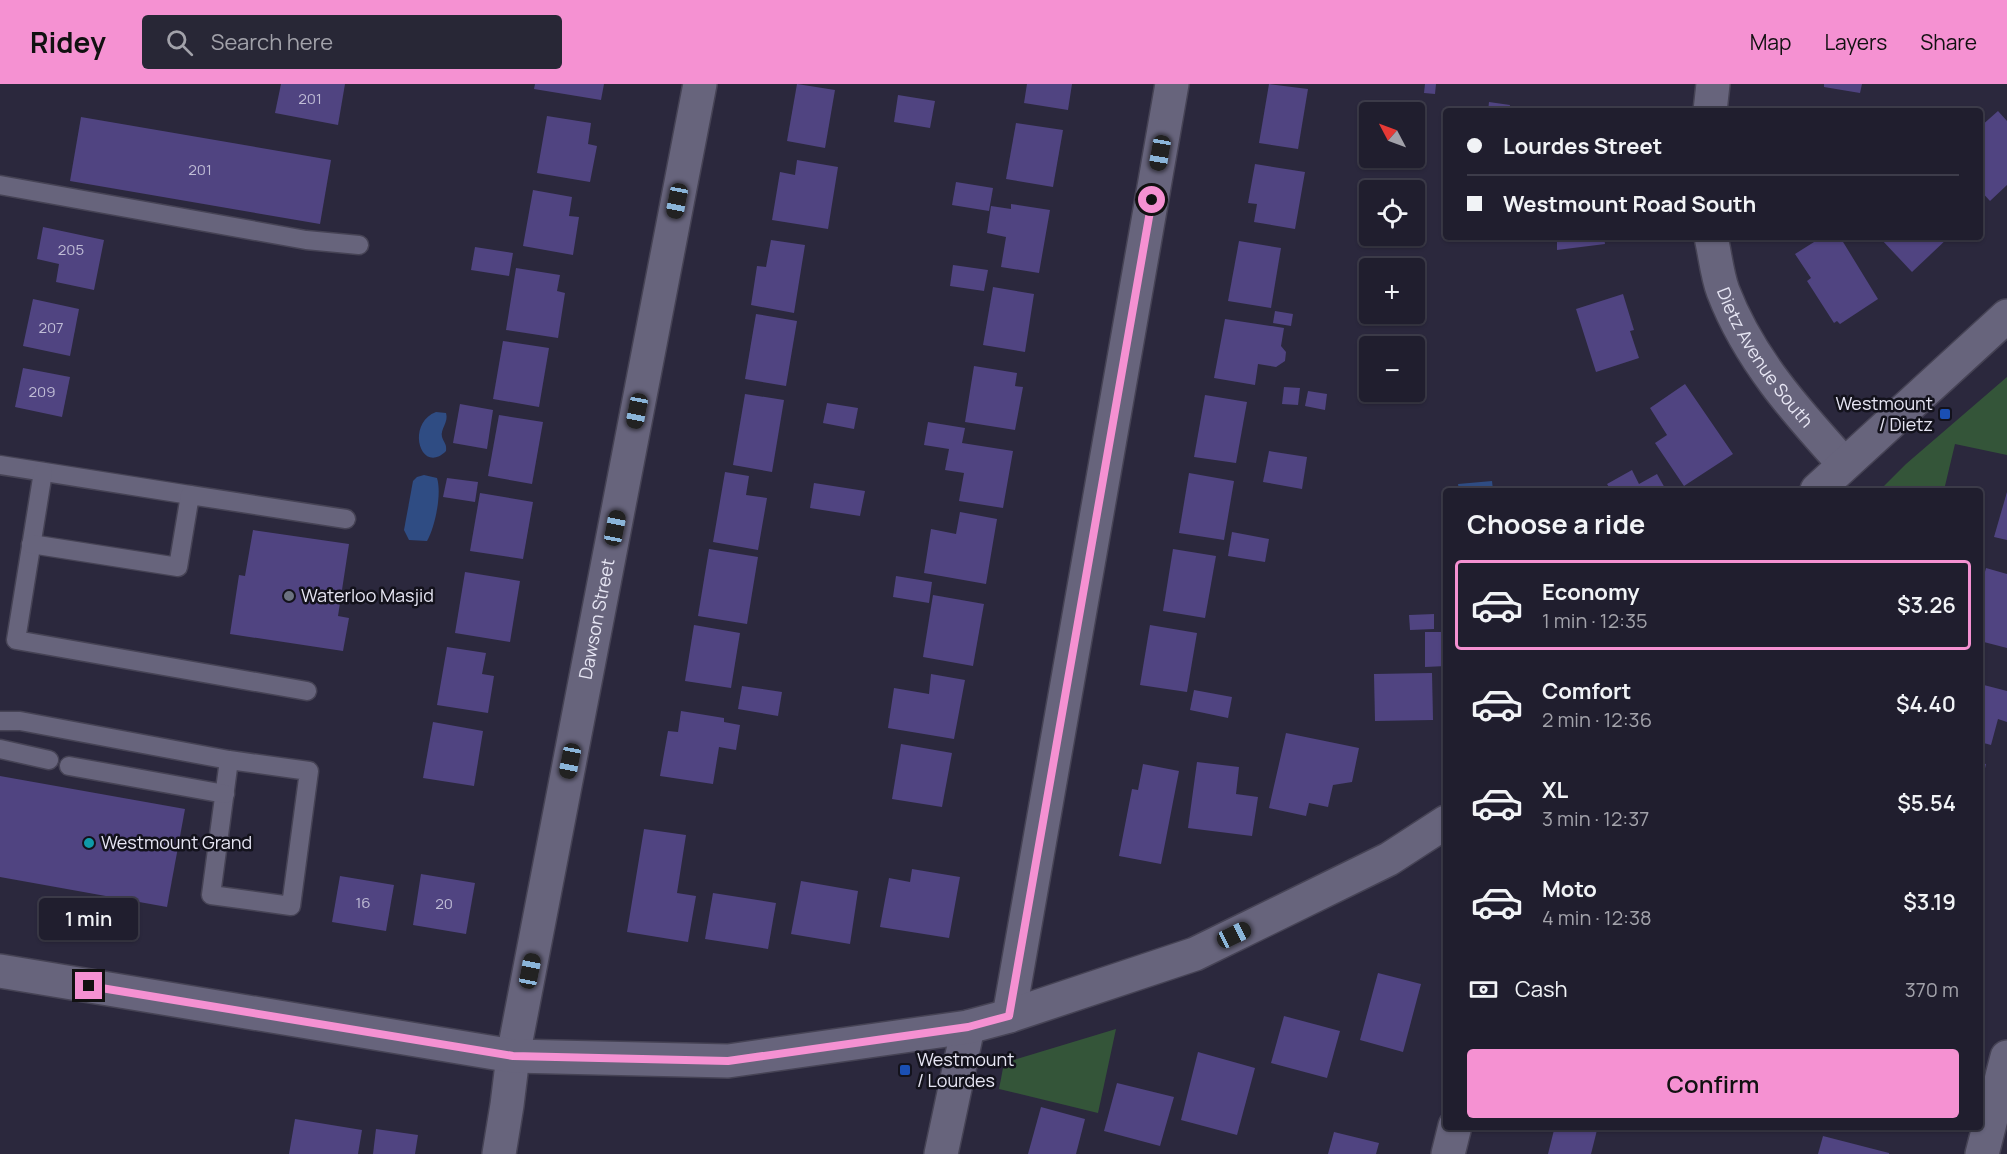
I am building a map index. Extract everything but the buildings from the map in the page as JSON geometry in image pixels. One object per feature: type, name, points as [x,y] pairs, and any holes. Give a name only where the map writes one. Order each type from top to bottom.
[{"type":"street","name":"Dawson Street","points":[[499,1154],[513,1056],[700,84]]},
{"type":"street","points":[[1009,1016],[1172,84]]},
{"type":"street","points":[[1710,108],[1713,84]]},
{"type":"street","name":"Dietz Avenue South","points":[[1713,240],[1722,289],[1749,346],[1794,410],[1844,464]]},
{"type":"street","points":[[1819,488],[2007,316]]},
{"type":"street","points":[[0,971],[513,1056],[728,1061],[968,1027],[1009,1016],[1195,954],[1389,859],[1443,824]]},
{"type":"street","points":[[941,1154],[968,1027]]},
{"type":"street","points":[[1982,1154],[2007,1056]]},
{"type":"street","points":[[1448,1154],[1454,1130]]},
{"type":"lane","points":[[0,185],[306,240],[359,245]]},
{"type":"lane","points":[[0,465],[346,519]]},
{"type":"lane","points":[[43,472],[16,640],[307,691]]},
{"type":"lane","points":[[31,544],[178,567],[190,495]]},
{"type":"lane","points":[[0,721],[20,721],[229,760],[309,771],[291,906],[211,895],[229,760]]},
{"type":"lane","points":[[0,749],[49,759]]},
{"type":"lane","points":[[69,766],[225,794]]},
{"type":"green space","points":[[2007,377],[2007,455],[1955,444],[1944,488],[1882,488],[1906,464]]},
{"type":"green space","points":[[1116,1029],[1098,1113],[999,1089],[1004,1063]]},
{"type":"water","points":[[436,412],[446,413],[442,437],[446,451],[437,457],[430,457],[424,453],[419,436],[421,427],[427,418]]},
{"type":"water","points":[[424,475],[437,478],[439,493],[435,519],[427,541],[409,540],[404,530],[413,481]]},
{"type":"water","points":[[1492,481],[1493,488],[1459,488],[1458,484]]},
{"type":"place","name":"Westmount / Dietz","points":[[1945,414]]},
{"type":"place","name":"Waterloo Masjid","points":[[289,596]]},
{"type":"place","name":"Westmount Grand","points":[[89,843]]},
{"type":"place","name":"Westmount / Lourdes","points":[[905,1070]]},
{"type":"route","points":[[89,986],[513,1056],[728,1061],[968,1027],[1009,1016],[1152,200]]}]
